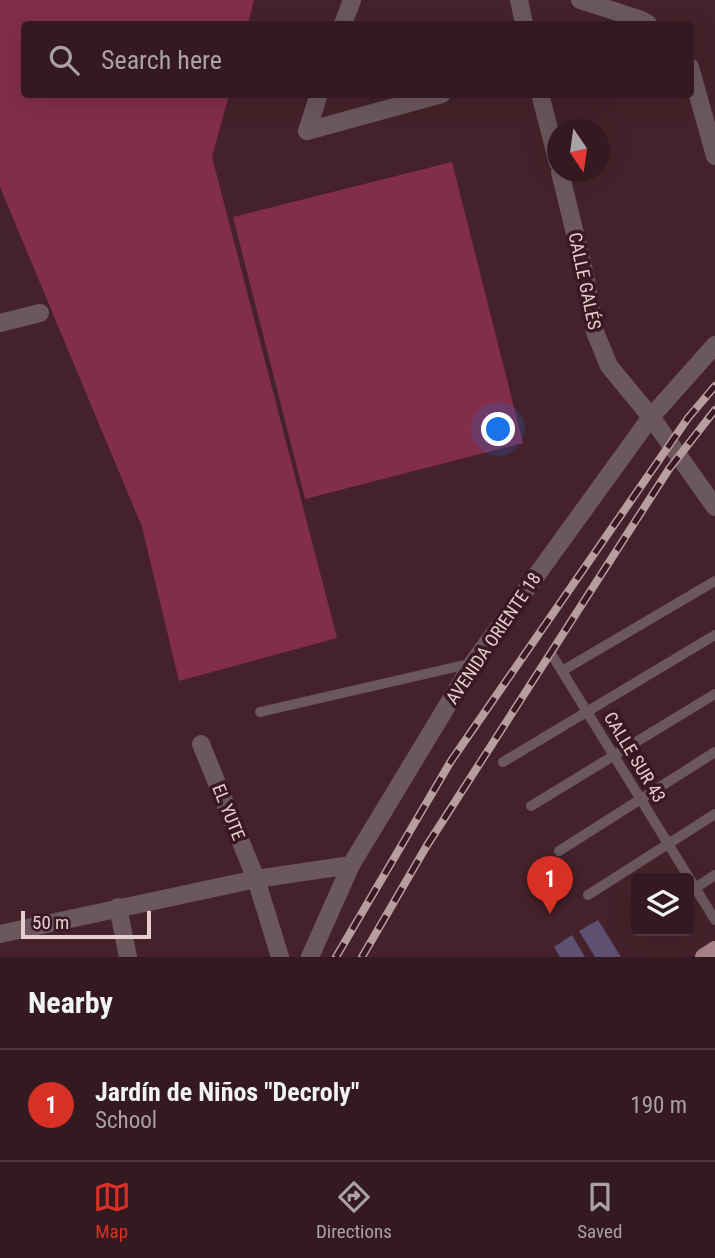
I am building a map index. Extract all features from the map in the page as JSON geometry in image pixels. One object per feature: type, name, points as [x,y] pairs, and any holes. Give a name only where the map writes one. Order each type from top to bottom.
[{"type":"main road","points":[[705,957],[715,950]]},
{"type":"street","points":[[344,21],[352,0]]},
{"type":"street","points":[[519,0],[523,21]]},
{"type":"street","points":[[580,0],[644,21]]},
{"type":"street","points":[[694,79],[715,156]]},
{"type":"street","points":[[319,98],[307,131],[427,98]]},
{"type":"street","points":[[541,98],[547,121]]},
{"type":"street","name":"CALLE GALÉS","points":[[562,182],[586,275],[595,332],[609,366],[651,417],[715,507]]},
{"type":"street","points":[[0,323],[40,313]]},
{"type":"street","name":"AVENIDA ORIENTE 18","points":[[310,957],[351,865],[473,663],[651,417],[715,345]]},
{"type":"street","name":"EL YUTE","points":[[201,744],[256,879],[280,957]]},
{"type":"street","points":[[0,933],[256,879],[351,865]]},
{"type":"street","points":[[118,907],[128,957]]},
{"type":"lane","points":[[562,671],[715,581]]},
{"type":"lane","points":[[503,762],[715,635]]},
{"type":"lane","name":"CALLE SUR 43","points":[[552,655],[715,920]]},
{"type":"lane","points":[[260,712],[473,663]]},
{"type":"lane","points":[[531,806],[715,694]]},
{"type":"lane","points":[[559,851],[715,752]]},
{"type":"lane","points":[[588,895],[715,814]]},
{"type":"lane","points":[[695,888],[715,875]]},
{"type":"shaded area","points":[[0,0],[254,0],[249,21],[21,21],[21,98],[228,98],[212,157],[337,638],[179,681],[142,527],[0,187]]},
{"type":"shaded area","points":[[452,162],[523,443],[305,499],[233,217]]},
{"type":"building","points":[[598,920],[621,957],[595,957],[579,931]]},
{"type":"building","points":[[572,935],[585,957],[560,957],[554,947]]},
{"type":"railway","points":[[336,957],[451,761],[688,418],[715,386]]},
{"type":"railway","points":[[362,957],[426,847],[669,469],[715,410]]},
{"type":"place","name":"Jardín de Niños \"Decroly\"","points":[[550,914]]}]
